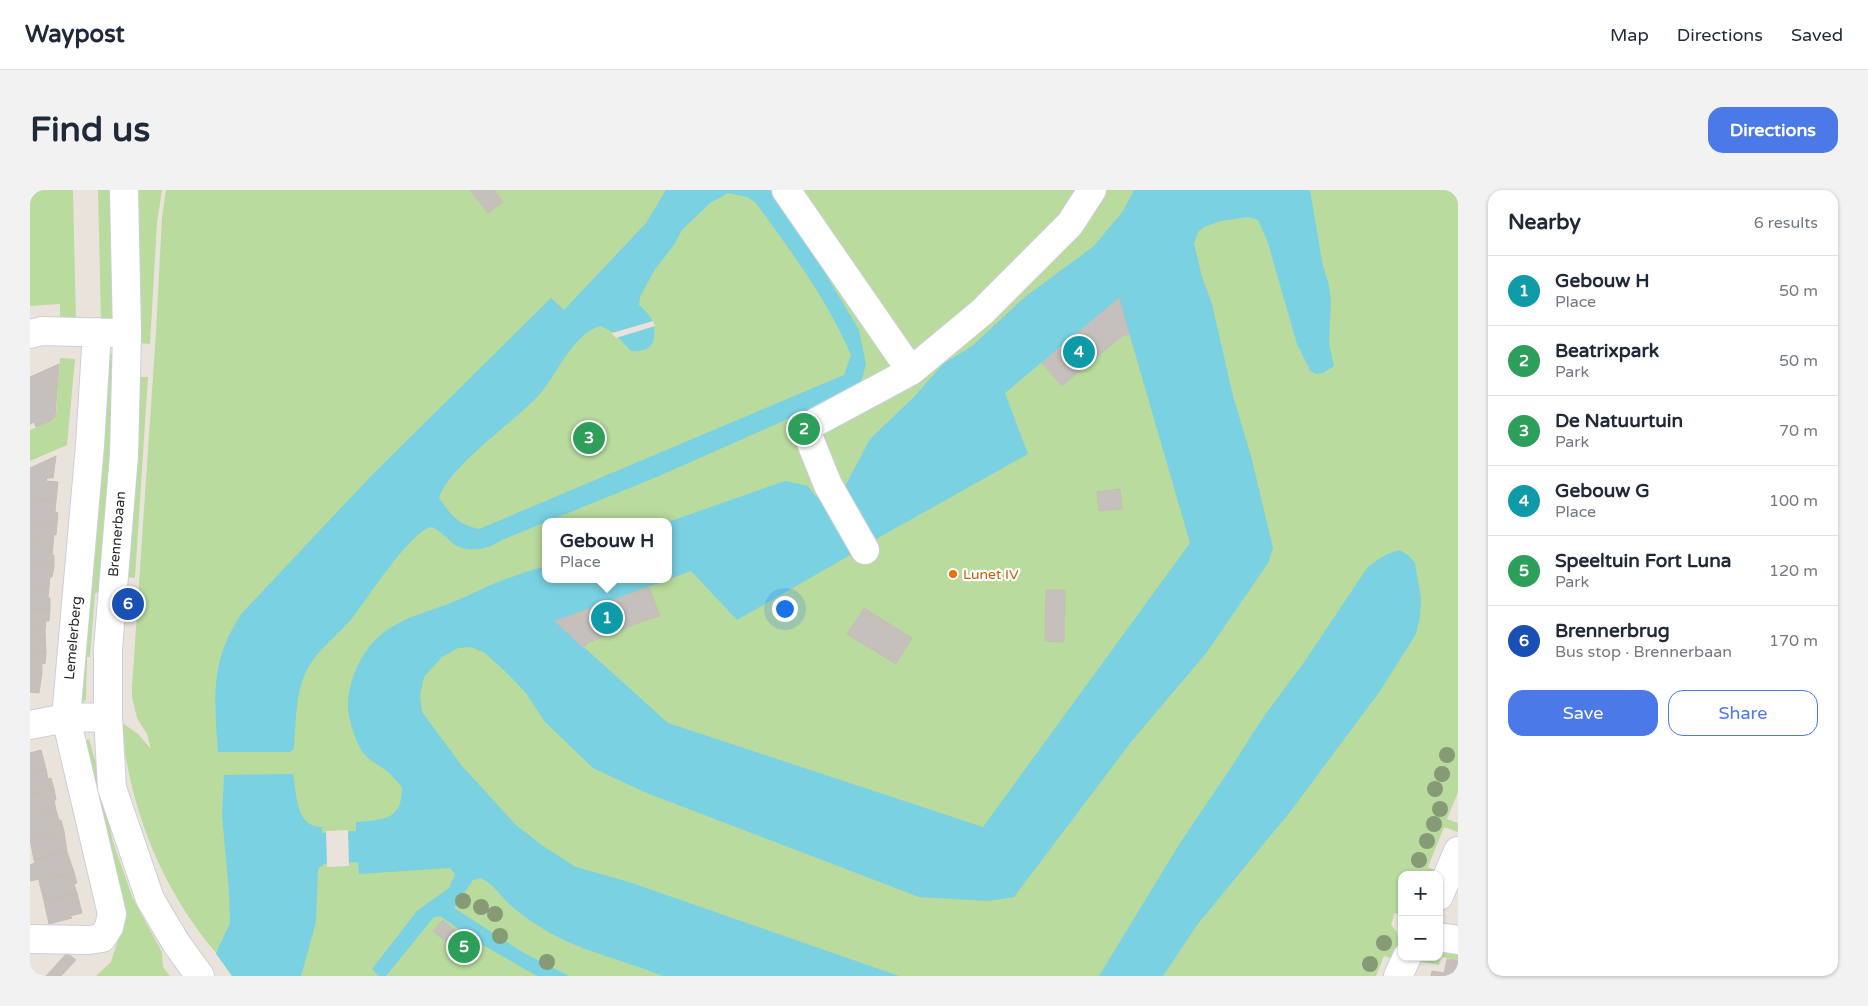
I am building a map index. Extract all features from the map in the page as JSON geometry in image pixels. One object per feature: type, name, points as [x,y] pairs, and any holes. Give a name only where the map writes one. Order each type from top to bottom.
[{"type":"street","name":"Brennerbaan","points":[[124,190],[127,334],[124,455],[108,649],[108,717],[112,788],[150,899],[176,943],[200,976]]},
{"type":"street","points":[[786,190],[911,371]]},
{"type":"street","points":[[865,550],[828,485],[805,428],[911,371],[982,312],[1070,224],[1092,190]]},
{"type":"street","points":[[30,334],[42,331],[127,334]]},
{"type":"street","name":"Lemelerberg","points":[[30,939],[89,940],[102,938],[109,927],[112,914],[66,718],[90,445],[97,332]]},
{"type":"street","points":[[30,725],[66,718],[108,717]]},
{"type":"street","points":[[1443,887],[1458,851]]},
{"type":"street","points":[[1443,937],[1458,940]]},
{"type":"street","points":[[1398,976],[1405,961]]},
{"type":"green space","points":[[30,190],[73,190],[76,323],[60,320],[60,304],[30,306]]},
{"type":"green space","points":[[98,190],[113,190],[116,322],[101,322]]},
{"type":"green space","points":[[136,190],[162,190],[157,223],[150,344],[139,343]]},
{"type":"green space","points":[[166,190],[1458,190],[1458,792],[1447,819],[1458,823],[1458,832],[1444,827],[1428,867],[1436,871],[1398,871],[1398,914],[1395,913],[1391,925],[1397,933],[1398,946],[1393,959],[1384,956],[1376,976],[238,976],[196,928],[164,874],[151,845],[131,785],[121,722],[138,734],[151,749],[147,734],[137,718],[132,697],[162,217]]},
{"type":"green space","points":[[109,353],[115,355],[113,419],[100,592],[95,593],[90,657],[87,657],[86,700],[83,702],[80,700]]},
{"type":"green space","points":[[60,358],[75,359],[67,445],[30,461],[30,430],[52,421],[56,414]]},
{"type":"green space","points":[[139,377],[148,377],[135,578],[126,577]]},
{"type":"green space","points":[[89,739],[98,770],[113,842],[133,899],[162,952],[163,967],[170,976],[96,976],[111,962],[118,940],[121,921],[83,742]]},
{"type":"green space","points":[[1443,951],[1458,954],[1458,960],[1443,957]]},
{"type":"green space","points":[[1417,961],[1440,961],[1439,965]]},
{"type":"water","points":[[666,190],[770,190],[812,251],[859,330],[866,364],[861,382],[815,407],[659,476],[556,518],[542,518],[542,524],[491,546],[479,549],[466,549],[455,545],[432,527],[423,531],[413,539],[353,617],[310,664],[302,681],[298,699],[293,750],[289,752],[218,752],[216,680],[224,647],[242,613],[371,476],[551,298],[564,310],[646,223]],"holes":[[[728,193],[747,197],[755,202],[808,276],[831,314],[851,355],[844,375],[479,529],[460,522],[439,498],[445,485],[455,472],[538,396],[574,346],[591,330],[601,326],[614,333],[631,351],[644,350],[649,347],[654,339],[654,327],[651,318],[639,305],[640,297],[655,269],[674,245],[682,230],[710,203]]]},
{"type":"water","points":[[1134,190],[1310,190],[1323,266],[1329,286],[1331,301],[1329,344],[1334,366],[1323,373],[1316,374],[1310,371],[1297,344],[1268,243],[1258,220],[1248,217],[1221,221],[1204,227],[1198,232],[1194,243],[1202,277],[1212,304],[1233,396],[1251,456],[1273,548],[1268,563],[1207,652],[1131,742],[1014,897],[988,901],[919,897],[644,792],[593,768],[545,722],[526,693],[485,653],[471,647],[458,648],[442,657],[424,677],[420,695],[422,712],[462,766],[516,825],[543,846],[576,867],[629,882],[899,976],[663,976],[582,948],[552,934],[519,913],[492,886],[481,878],[473,880],[454,908],[524,953],[569,976],[537,976],[476,941],[440,916],[434,917],[386,976],[379,976],[372,969],[417,911],[449,888],[455,874],[450,868],[359,874],[358,862],[324,864],[318,869],[316,922],[301,976],[196,976],[216,953],[230,923],[222,815],[224,775],[293,774],[297,800],[302,816],[313,826],[322,827],[322,833],[356,831],[356,822],[389,817],[398,807],[402,788],[389,773],[361,750],[353,732],[348,711],[351,685],[359,663],[371,644],[395,625],[499,581],[542,567],[542,583],[658,583],[555,621],[668,723],[983,827],[1190,543],[1119,298],[1005,393],[1028,454],[869,543],[844,488],[870,439],[914,397],[943,364],[972,346],[1025,297],[1094,246],[1123,211]]},
{"type":"water","points":[[785,481],[808,486],[816,497],[827,498],[857,551],[737,620],[691,571],[672,578],[672,521]]},
{"type":"water","points":[[1400,550],[1415,563],[1421,598],[1420,617],[1416,634],[1380,691],[1290,812],[1197,925],[1163,976],[1099,976],[1180,843],[1264,716],[1305,661],[1367,568],[1386,555]]},
{"type":"pier","points":[[653,321],[655,326],[616,338],[612,334],[612,333]]},
{"type":"pier","points":[[348,830],[349,866],[327,867],[326,831]]},
{"type":"pier","points":[[214,951],[232,976],[194,976],[194,974]]},
{"type":"building","points":[[470,190],[494,190],[503,202],[488,213]]},
{"type":"building","points":[[1119,298],[1129,334],[1122,336],[1062,386],[1042,363]]},
{"type":"building","points":[[59,364],[55,416],[51,421],[36,427],[34,422],[30,424],[30,377]]},
{"type":"building","points":[[56,456],[53,478],[47,478],[46,481],[58,482],[56,501],[30,499],[30,468]]},
{"type":"building","points":[[1120,489],[1122,509],[1099,511],[1097,492]]},
{"type":"building","points":[[30,499],[56,501],[57,524],[30,521]]},
{"type":"building","points":[[30,521],[57,524],[53,545],[30,543]]},
{"type":"building","points":[[30,543],[53,545],[54,566],[30,564]]},
{"type":"building","points":[[30,564],[54,566],[49,588],[30,586]]},
{"type":"building","points":[[30,586],[49,588],[50,610],[30,608]]},
{"type":"building","points":[[649,587],[660,616],[589,642],[583,648],[555,621]]},
{"type":"building","points":[[1046,590],[1065,590],[1064,642],[1045,641]]},
{"type":"building","points":[[30,608],[50,610],[49,621],[46,621],[45,631],[30,629]]},
{"type":"building","points":[[864,608],[912,638],[896,664],[847,634]]},
{"type":"building","points":[[30,629],[45,631],[46,653],[30,651]]},
{"type":"building","points":[[30,651],[46,653],[45,664],[42,663],[42,673],[30,672]]},
{"type":"building","points":[[30,672],[42,673],[39,693],[30,692]]},
{"type":"building","points":[[41,750],[46,769],[30,773],[30,753]]},
{"type":"building","points":[[46,769],[48,779],[51,778],[54,789],[30,795],[30,773]]},
{"type":"building","points":[[54,789],[56,810],[30,817],[30,795]]},
{"type":"building","points":[[56,810],[64,831],[30,839],[30,817]]},
{"type":"building","points":[[64,831],[67,852],[34,860],[30,839]]},
{"type":"building","points":[[67,852],[74,872],[39,881],[39,879],[30,881],[30,865],[35,863],[34,860]]},
{"type":"building","points":[[74,872],[77,883],[74,884],[77,893],[44,901],[39,881]]},
{"type":"building","points":[[77,893],[82,913],[70,916],[72,918],[49,924],[44,901]]},
{"type":"building","points":[[443,920],[469,943],[460,954],[433,931]]},
{"type":"building","points":[[67,953],[76,960],[61,976],[46,976]]},
{"type":"building","points":[[1447,959],[1455,960],[1452,976],[1431,976],[1432,971],[1444,973]]},
{"type":"building","points":[[1455,960],[1458,961],[1458,976],[1452,976]]},
{"type":"place","name":"Gebouw G","points":[[1079,352]]},
{"type":"place","name":"Beatrixpark","points":[[804,429]]},
{"type":"place","name":"De Natuurtuin","points":[[589,438]]},
{"type":"place","name":"Lunet IV","points":[[953,574]]},
{"type":"place","name":"Brennerbrug","points":[[128,604]]},
{"type":"place","name":"Gebouw H","points":[[607,618]]},
{"type":"place","name":"Speeltuin Fort Luna","points":[[464,947]]}]
